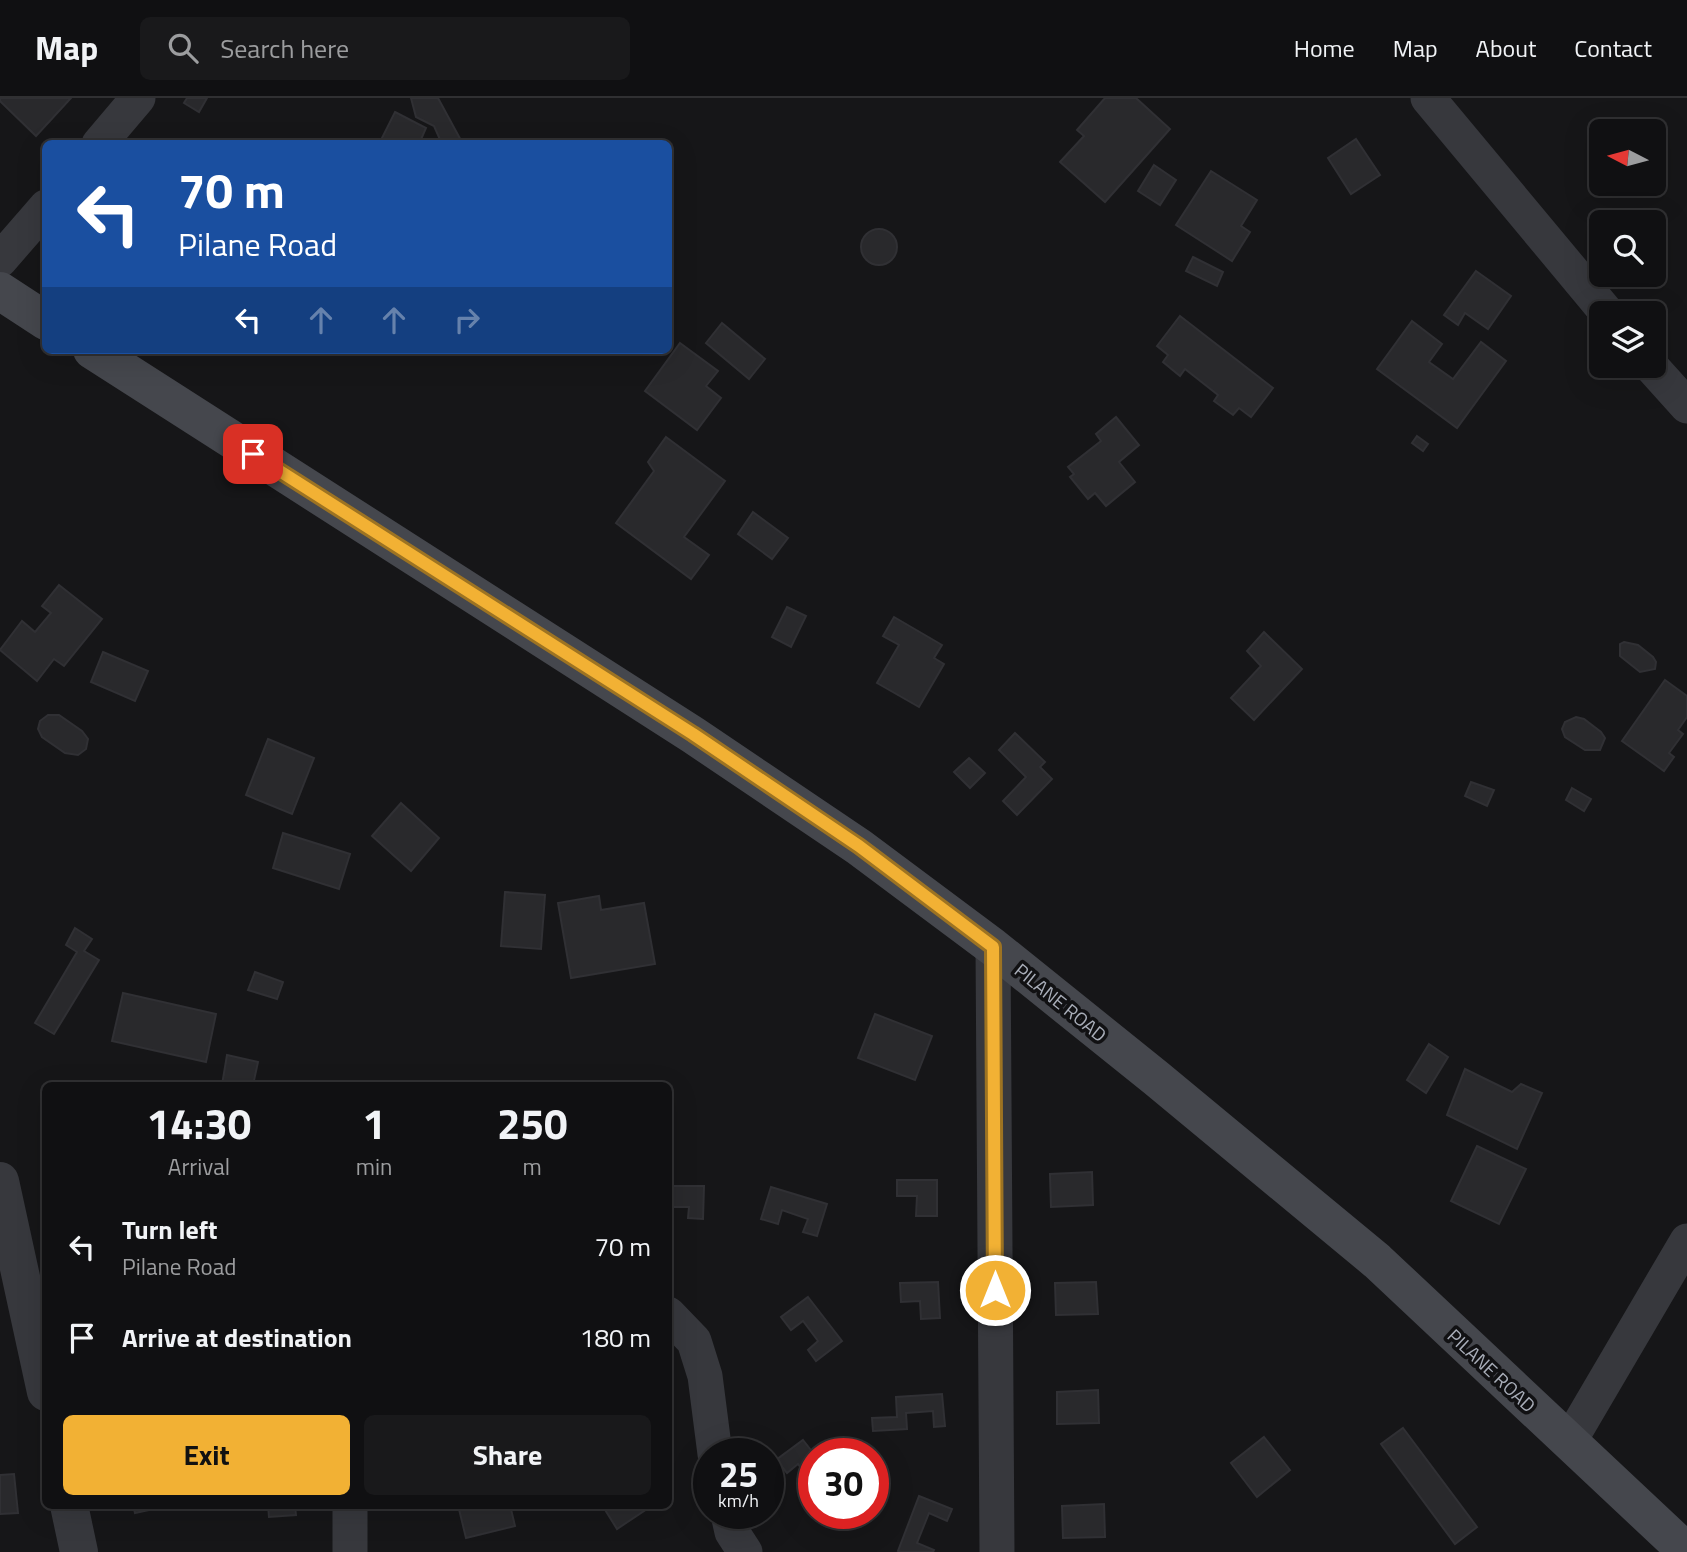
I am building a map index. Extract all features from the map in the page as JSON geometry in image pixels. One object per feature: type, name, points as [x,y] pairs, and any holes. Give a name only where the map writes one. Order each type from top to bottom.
[{"type":"main road","points":[[0,292],[42,318]]},
{"type":"main road","name":"PILANE ROAD","points":[[98,354],[693,734],[859,846],[993,947],[1377,1261],[1687,1552]]},
{"type":"street","points":[[102,140],[138,98]]},
{"type":"street","points":[[1428,98],[1597,301]]},
{"type":"street","points":[[0,260],[42,211]]},
{"type":"street","points":[[1662,378],[1687,405]]},
{"type":"street","points":[[993,947],[997,1552]]},
{"type":"street","points":[[0,1181],[42,1374]]},
{"type":"street","points":[[1569,1442],[1687,1241]]},
{"type":"street","points":[[672,1318],[694,1341],[705,1376],[713,1438]]},
{"type":"street","points":[[70,1509],[79,1552]]},
{"type":"street","points":[[350,1509],[350,1552]]},
{"type":"street","points":[[731,1529],[745,1552]]},
{"type":"building","points":[[0,98],[71,98],[36,136]]},
{"type":"building","points":[[187,98],[207,98],[199,112],[184,103]]},
{"type":"building","points":[[411,98],[438,98],[461,140],[440,140],[434,126],[416,117]]},
{"type":"building","points":[[1105,98],[1136,98],[1170,129],[1105,202],[1060,162],[1084,136],[1077,130]]},
{"type":"building","points":[[395,112],[426,128],[421,140],[381,140]]},
{"type":"building","points":[[1356,139],[1380,175],[1351,194],[1328,158]]},
{"type":"building","points":[[1154,165],[1176,180],[1160,205],[1138,191]]},
{"type":"building","points":[[1211,171],[1257,200],[1241,226],[1250,232],[1232,261],[1176,225]]},
{"type":"building","points":[[879,229],[892,234],[897,247],[892,260],[879,265],[866,260],[861,247],[866,234]]},
{"type":"building","points":[[1193,257],[1223,272],[1217,286],[1186,271]]},
{"type":"building","points":[[1476,271],[1511,296],[1488,329],[1465,313],[1458,325],[1444,315]]},
{"type":"building","points":[[1180,316],[1273,388],[1251,417],[1239,408],[1233,415],[1214,401],[1218,395],[1185,369],[1180,376],[1163,362],[1168,355],[1157,346]]},
{"type":"building","points":[[1412,321],[1442,344],[1429,362],[1453,379],[1481,342],[1506,361],[1457,428],[1377,369]]},
{"type":"building","points":[[722,323],[765,359],[749,379],[706,343]]},
{"type":"building","points":[[680,343],[718,371],[706,386],[721,398],[697,430],[645,391]]},
{"type":"building","points":[[1116,417],[1139,445],[1119,462],[1135,482],[1106,506],[1095,493],[1088,499],[1070,477],[1074,474],[1068,467],[1101,441],[1096,434]]},
{"type":"building","points":[[1417,436],[1428,444],[1423,451],[1412,443]]},
{"type":"building","points":[[666,437],[725,481],[684,537],[709,555],[691,579],[616,523],[654,471],[648,462]]},
{"type":"building","points":[[753,512],[788,538],[772,559],[738,534]]},
{"type":"building","points":[[59,585],[102,619],[64,666],[54,659],[37,681],[0,650],[22,621],[35,632],[51,613],[42,606]]},
{"type":"building","points":[[787,607],[806,616],[791,647],[772,637]]},
{"type":"building","points":[[894,617],[942,645],[934,658],[944,664],[919,707],[877,683],[899,645],[883,636]]},
{"type":"building","points":[[1264,632],[1302,669],[1254,720],[1231,698],[1261,666],[1247,651]]},
{"type":"building","points":[[1624,642],[1638,645],[1653,657],[1656,662],[1655,669],[1640,672],[1620,656],[1620,644]]},
{"type":"building","points":[[103,652],[148,671],[135,701],[91,682]]},
{"type":"building","points":[[1665,680],[1687,696],[1687,717],[1678,730],[1683,734],[1669,753],[1674,757],[1664,771],[1622,741]]},
{"type":"building","points":[[48,715],[59,715],[82,731],[88,739],[86,749],[78,755],[65,753],[42,737],[38,729],[40,721]]},
{"type":"building","points":[[1576,717],[1584,719],[1601,732],[1605,738],[1600,750],[1585,750],[1565,737],[1562,729],[1565,722]]},
{"type":"building","points":[[1015,733],[1045,762],[1040,767],[1052,779],[1017,815],[1003,801],[1026,777],[999,750]]},
{"type":"building","points":[[268,739],[314,758],[292,814],[246,795]]},
{"type":"building","points":[[969,758],[985,773],[970,788],[954,772]]},
{"type":"building","points":[[1471,782],[1494,790],[1487,806],[1465,796]]},
{"type":"building","points":[[1572,788],[1591,799],[1584,811],[1566,800]]},
{"type":"building","points":[[401,803],[439,838],[411,871],[372,836]]},
{"type":"building","points":[[283,833],[350,854],[339,889],[273,868]]},
{"type":"building","points":[[505,892],[545,895],[541,949],[501,946]]},
{"type":"building","points":[[599,896],[601,910],[644,903],[655,964],[571,978],[558,903]]},
{"type":"building","points":[[75,928],[92,939],[84,951],[99,960],[54,1034],[35,1023],[77,952],[66,945]]},
{"type":"building","points":[[255,972],[283,982],[277,999],[248,990]]},
{"type":"building","points":[[123,993],[216,1014],[206,1062],[112,1041]]},
{"type":"building","points":[[875,1014],[932,1036],[915,1080],[858,1058]]},
{"type":"building","points":[[1429,1044],[1448,1057],[1426,1093],[1407,1080]]},
{"type":"building","points":[[227,1055],[258,1062],[254,1082],[222,1082]]},
{"type":"building","points":[[1465,1069],[1512,1092],[1521,1084],[1542,1093],[1517,1149],[1447,1115]]},
{"type":"building","points":[[1477,1146],[1526,1169],[1499,1224],[1451,1201]]},
{"type":"building","points":[[1092,1172],[1093,1205],[1051,1207],[1050,1174]]},
{"type":"building","points":[[897,1180],[937,1180],[937,1216],[916,1216],[917,1196],[897,1196]]},
{"type":"building","points":[[672,1186],[704,1186],[703,1219],[688,1218],[689,1207],[672,1207]]},
{"type":"building","points":[[771,1187],[827,1204],[817,1236],[803,1232],[808,1219],[782,1210],[778,1224],[761,1219]]},
{"type":"building","points":[[938,1282],[940,1318],[921,1319],[920,1301],[901,1302],[900,1283]]},
{"type":"building","points":[[1096,1282],[1098,1314],[1056,1315],[1055,1283]]},
{"type":"building","points":[[808,1297],[842,1341],[816,1361],[808,1350],[818,1341],[803,1321],[791,1330],[781,1317]]},
{"type":"building","points":[[1098,1390],[1099,1423],[1057,1424],[1057,1392]]},
{"type":"building","points":[[942,1394],[945,1426],[934,1427],[933,1411],[906,1413],[907,1429],[873,1431],[872,1418],[897,1417],[896,1397]]},
{"type":"building","points":[[1403,1428],[1477,1527],[1455,1544],[1381,1444]]},
{"type":"building","points":[[1264,1437],[1290,1470],[1257,1497],[1231,1463]]},
{"type":"building","points":[[798,1444],[798,1464],[787,1473],[784,1469],[784,1454]]},
{"type":"building","points":[[14,1474],[18,1513],[0,1514],[0,1475]]},
{"type":"building","points":[[919,1496],[952,1509],[947,1521],[929,1513],[917,1543],[934,1550],[933,1552],[898,1551]]},
{"type":"building","points":[[1104,1504],[1105,1537],[1063,1538],[1062,1506]]},
{"type":"building","points":[[134,1509],[154,1509],[135,1513]]},
{"type":"building","points":[[268,1509],[295,1509],[296,1515],[269,1517]]},
{"type":"building","points":[[459,1509],[511,1509],[515,1526],[466,1538]]},
{"type":"building","points":[[604,1509],[647,1509],[617,1529]]},
{"type":"route","points":[[253,454],[693,734],[859,846],[993,947],[995,1290]]}]
